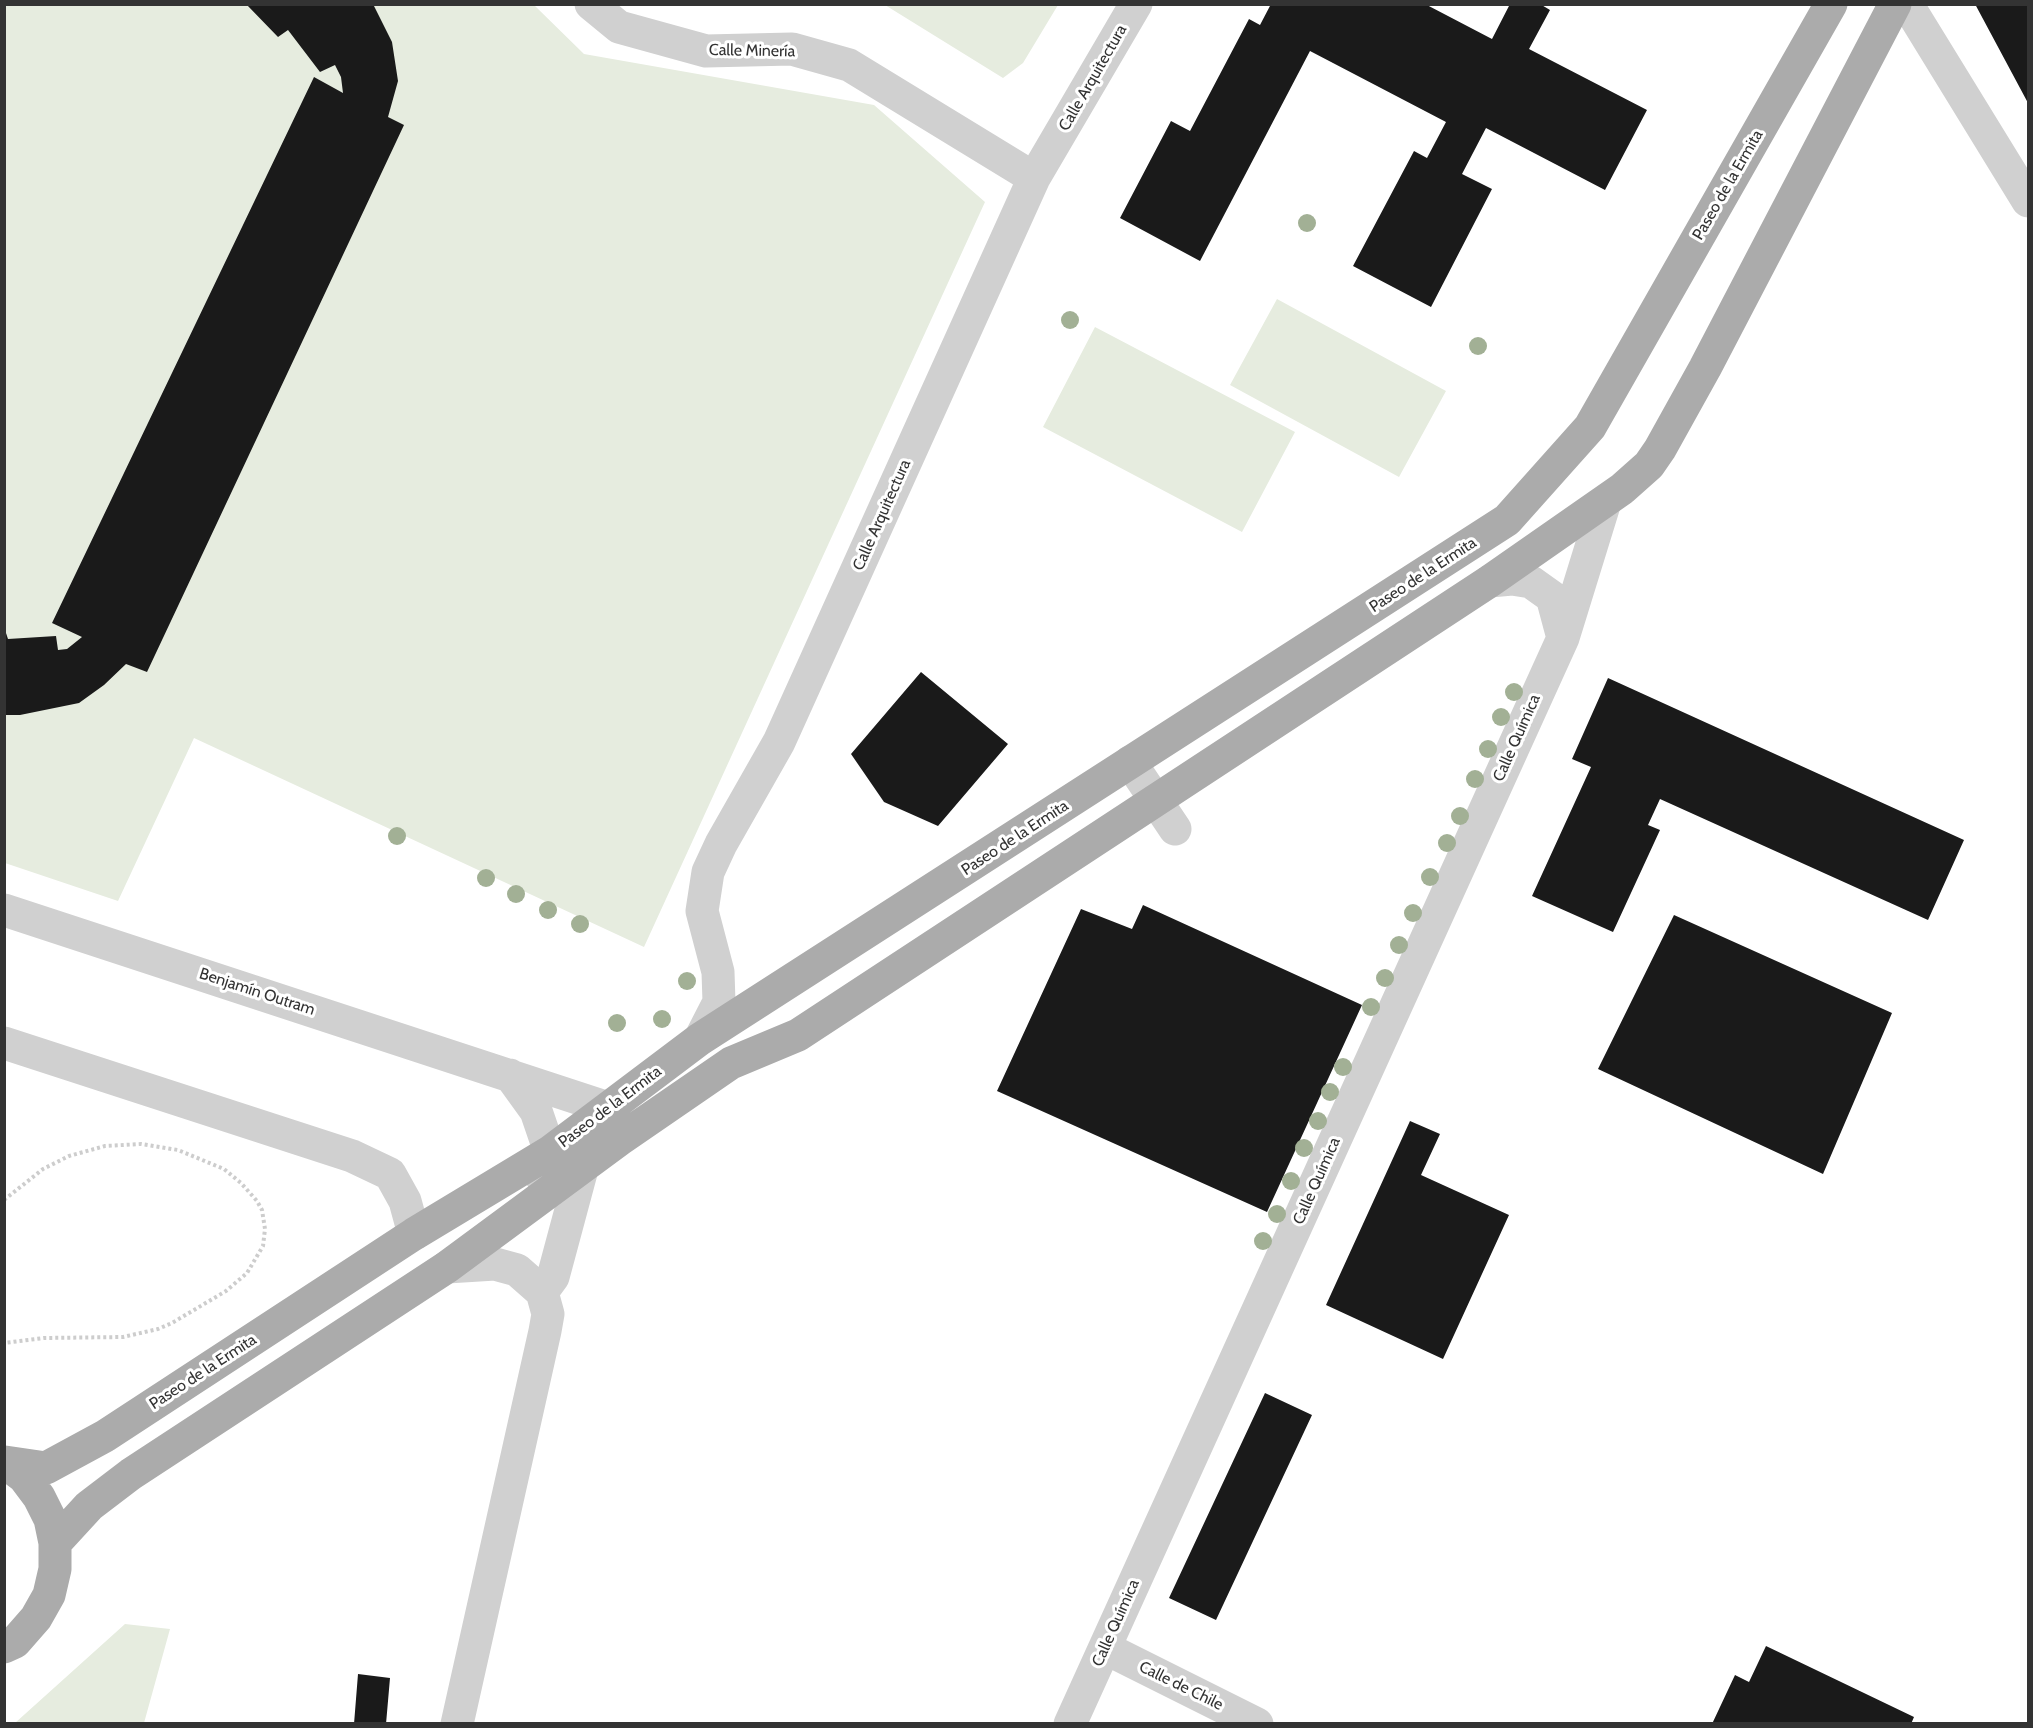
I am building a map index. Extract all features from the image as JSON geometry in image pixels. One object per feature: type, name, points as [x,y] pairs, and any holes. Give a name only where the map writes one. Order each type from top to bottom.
[{"type":"main road","name":"Paseo de la Ermita","points":[[5,1462],[46,1468],[105,1436],[414,1234],[550,1152],[700,1039],[1507,520],[1590,427],[1831,4]]},
{"type":"main road","name":"Paseo de la Ermita","points":[[56,1543],[89,1506],[131,1474],[447,1267],[620,1140],[731,1064],[798,1035],[1490,582],[1605,502],[1649,465],[1660,449],[1711,358],[1895,4]]},
{"type":"main road","points":[[4,1647],[15,1642],[36,1618],[49,1595],[55,1569],[56,1543],[50,1519],[39,1497],[24,1477],[5,1462]]},
{"type":"street","name":"Calle Minería","points":[[591,4],[619,27],[706,51],[792,49],[849,65],[1034,178]]},
{"type":"street","name":"Calle Arquitectura","points":[[700,1039],[719,1002],[718,972],[702,911],[708,872],[721,844],[779,742],[1034,178],[1136,4]]},
{"type":"street","points":[[1907,4],[2028,201]]},
{"type":"street","name":"Calle Química","points":[[1070,1724],[1563,638],[1605,502]]},
{"type":"street","points":[[1490,582],[1512,579],[1531,582],[1552,597],[1563,638]]},
{"type":"street","points":[[1130,762],[1175,829]]},
{"type":"street","name":"Benjamín Outram","points":[[4,910],[608,1108]]},
{"type":"street","points":[[4,1043],[352,1156],[390,1174],[405,1201],[414,1234]]},
{"type":"street","points":[[510,1075],[536,1111],[550,1152],[531,1207]]},
{"type":"street","name":"Paseo de la Ermita","points":[[447,1267],[495,1264],[508,1266],[521,1272],[542,1292],[553,1277],[582,1169]]},
{"type":"street","points":[[457,1724],[545,1331],[548,1314],[542,1292]]},
{"type":"street","name":"Calle de Chile","points":[[1105,1648],[1257,1724]]},
{"type":"path","points":[[4,1200],[44,1169],[69,1156],[105,1146],[141,1144],[178,1150],[224,1169],[257,1201],[262,1210],[265,1230],[263,1246],[247,1273],[226,1291],[172,1323],[158,1329],[123,1337],[44,1338],[4,1344]]},
{"type":"shaded area","points":[[4,5],[534,5],[584,54],[874,105],[985,202],[644,947],[194,738],[118,901],[5,863]]},
{"type":"shaded area","points":[[885,5],[1058,5],[1023,63],[1003,78]]},
{"type":"shaded area","points":[[1277,299],[1446,391],[1399,477],[1230,385]]},
{"type":"shaded area","points":[[1095,327],[1295,432],[1242,532],[1043,427]]},
{"type":"shaded area","points":[[125,1624],[170,1629],[144,1723],[15,1723]]},
{"type":"building","points":[[246,4],[373,4],[392,42],[398,81],[388,117],[404,125],[147,672],[126,664],[104,685],[79,703],[20,715],[4,715],[4,627],[8,639],[56,636],[58,650],[67,649],[82,637],[52,623],[314,77],[343,93],[341,77],[335,65],[320,72],[288,30],[278,37]]},
{"type":"building","points":[[1271,4],[1425,4],[1492,39],[1510,4],[1540,4],[1550,10],[1529,49],[1647,110],[1605,190],[1486,128],[1462,174],[1492,189],[1431,307],[1353,266],[1414,151],[1427,158],[1446,122],[1310,51],[1200,261],[1120,218],[1171,121],[1190,131],[1249,19],[1260,25]]},
{"type":"building","points":[[1975,4],[2028,4],[2028,103]]},
{"type":"building","points":[[921,672],[1008,744],[938,826],[884,802],[851,754]]},
{"type":"building","points":[[1608,678],[1964,840],[1928,920],[1660,799],[1648,825],[1660,830],[1613,932],[1532,896],[1591,767],[1572,759]]},
{"type":"building","points":[[1143,905],[1362,1005],[1267,1212],[997,1091],[1081,909],[1132,929]]},
{"type":"building","points":[[1674,915],[1892,1013],[1823,1174],[1598,1069]]},
{"type":"building","points":[[1410,1121],[1440,1134],[1421,1175],[1509,1215],[1443,1359],[1326,1305]]},
{"type":"building","points":[[1265,1393],[1312,1415],[1216,1620],[1169,1598]]},
{"type":"building","points":[[1766,1646],[1914,1717],[1911,1724],[1712,1724],[1735,1675],[1749,1682]]},
{"type":"building","points":[[358,1674],[390,1678],[386,1724],[354,1724]]}]
